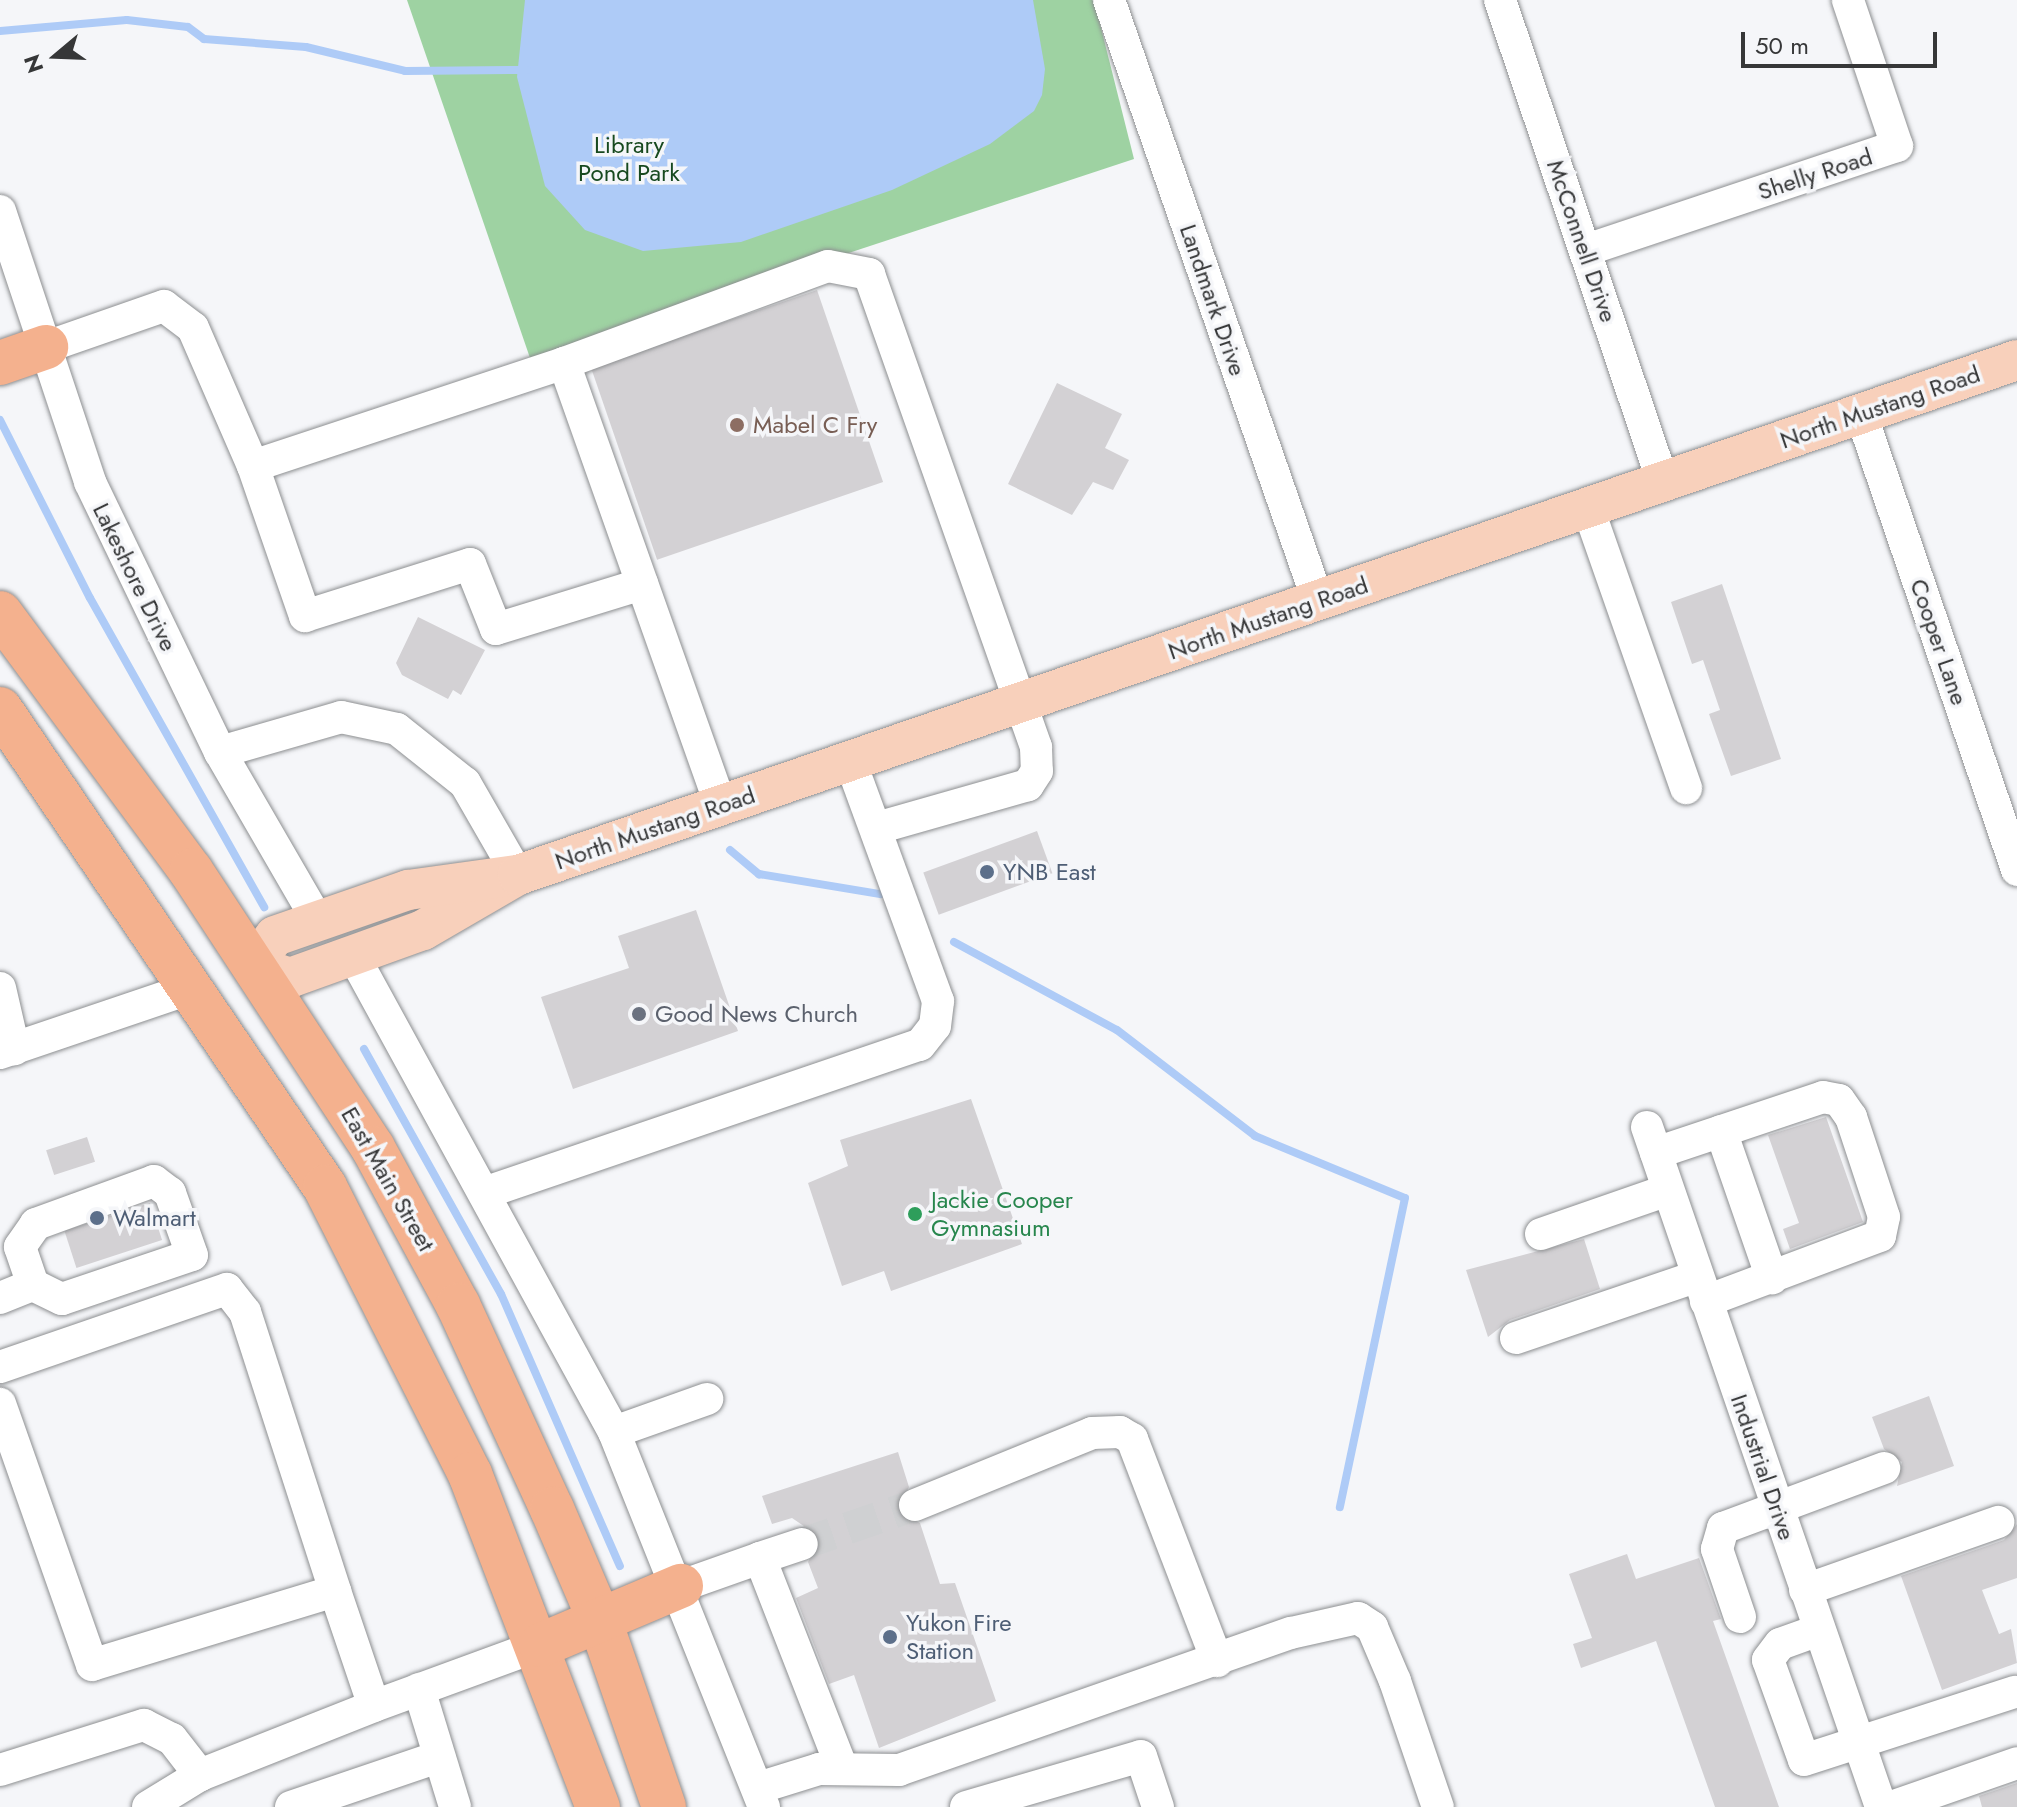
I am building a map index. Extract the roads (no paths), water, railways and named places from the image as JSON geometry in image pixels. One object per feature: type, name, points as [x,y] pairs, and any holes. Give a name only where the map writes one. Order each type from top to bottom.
[{"type":"highway","points":[[0,363],[46,347]]},
{"type":"highway","name":"East Main Street","points":[[0,613],[72,703],[253,965],[373,1148],[458,1305],[600,1621],[664,1807]]},
{"type":"highway","points":[[0,709],[195,987],[325,1187],[404,1334],[541,1645],[598,1807]]},
{"type":"highway","points":[[195,987],[253,965]]},
{"type":"highway","points":[[541,1645],[681,1586]]},
{"type":"main road","name":"North Mustang Road","points":[[518,875],[423,930],[290,978],[253,965],[275,936],[408,890],[518,875],[2017,360]]},
{"type":"street","name":"Landmark Drive","points":[[1109,0],[1318,601]]},
{"type":"street","name":"McConnell Drive","points":[[1500,0],[1663,482]]},
{"type":"street","name":"Shelly Road","points":[[1586,250],[1897,146],[1848,0]]},
{"type":"street","name":"Lakeshore Drive","points":[[0,211],[90,482],[220,752],[318,921]]},
{"type":"street","points":[[253,466],[564,363],[828,266],[869,274],[1036,747],[1037,771],[1028,785],[877,828]]},
{"type":"street","points":[[46,347],[164,306],[193,328],[253,466],[305,616],[470,564],[496,629],[642,584]]},
{"type":"street","points":[[564,363],[721,806]]},
{"type":"street","name":"Cooper Lane","points":[[1861,414],[2017,870]]},
{"type":"street","points":[[1588,508],[1686,788]]},
{"type":"street","points":[[220,752],[341,717],[397,729],[465,783],[518,875]]},
{"type":"street","points":[[487,1192],[920,1045],[935,1026],[938,1001],[850,761]]},
{"type":"street","points":[[353,955],[487,1192],[614,1432],[681,1586],[761,1798],[842,1768],[899,1770],[1338,1619],[1372,1627],[1438,1807]]},
{"type":"street","points":[[0,988],[7,1051],[195,987]]},
{"type":"street","points":[[1516,1338],[1702,1288],[1772,1278],[1880,1236],[1884,1217],[1851,1117],[1839,1100],[1823,1097],[1721,1131],[1772,1278]]},
{"type":"street","name":"Industrial Drive","points":[[1721,1131],[1651,1140],[1881,1807]]},
{"type":"street","points":[[192,1255],[62,1299],[33,1285],[20,1247],[36,1224],[154,1181],[170,1193],[192,1255],[227,1289],[245,1312],[374,1706]]},
{"type":"street","points":[[1541,1234],[1668,1190]]},
{"type":"street","points":[[0,1298],[33,1285]]},
{"type":"street","points":[[0,1367],[227,1289]]},
{"type":"street","points":[[614,1432],[707,1399]]},
{"type":"street","points":[[0,1404],[92,1665],[335,1591]]},
{"type":"street","points":[[915,1505],[1092,1433],[1120,1432],[1132,1439],[1217,1661]]},
{"type":"street","points":[[1740,1617],[1716,1536],[1777,1508],[1884,1468]]},
{"type":"street","points":[[1805,1590],[1998,1522]]},
{"type":"street","points":[[681,1586],[802,1544]]},
{"type":"street","points":[[760,1558],[842,1768]]},
{"type":"street","points":[[1819,1630],[1780,1644],[1768,1660],[1793,1744],[1804,1760],[1816,1762],[2015,1692]]},
{"type":"street","points":[[160,1805],[200,1775],[374,1706],[541,1645]]},
{"type":"street","points":[[419,1689],[455,1807]]},
{"type":"street","points":[[0,1770],[144,1725],[172,1739],[200,1775]]},
{"type":"street","points":[[966,1807],[1141,1756],[1158,1807]]},
{"type":"street","points":[[291,1807],[438,1757]]},
{"type":"street","points":[[1891,1807],[2017,1763]]},
{"type":"water","name":"Library Pond Park","points":[[525,0],[1033,0],[1045,69],[1042,95],[1034,111],[990,144],[892,190],[741,242],[643,251],[585,230],[545,186],[517,77]]},
{"type":"waterway","points":[[0,31],[127,20],[188,27],[204,39],[306,47],[405,71],[527,70]]},
{"type":"waterway","points":[[0,420],[90,598],[264,907]]},
{"type":"waterway","points":[[730,850],[759,874],[880,894]]},
{"type":"waterway","points":[[954,942],[1117,1030],[1255,1136],[1405,1198],[1340,1507]]},
{"type":"waterway","points":[[364,1049],[501,1294],[620,1566]]},
{"type":"tunnel","points":[[802,1544],[915,1505]]},
{"type":"place","name":"Mabel C Fry","points":[[737,425]]},
{"type":"place","name":"YNB East","points":[[987,872]]},
{"type":"place","name":"Good News Church","points":[[639,1014]]},
{"type":"place","name":"Jackie Cooper Gymnasium","points":[[915,1214]]},
{"type":"place","name":"Walmart","points":[[97,1218]]},
{"type":"place","name":"Yukon Fire Station","points":[[890,1637]]}]
